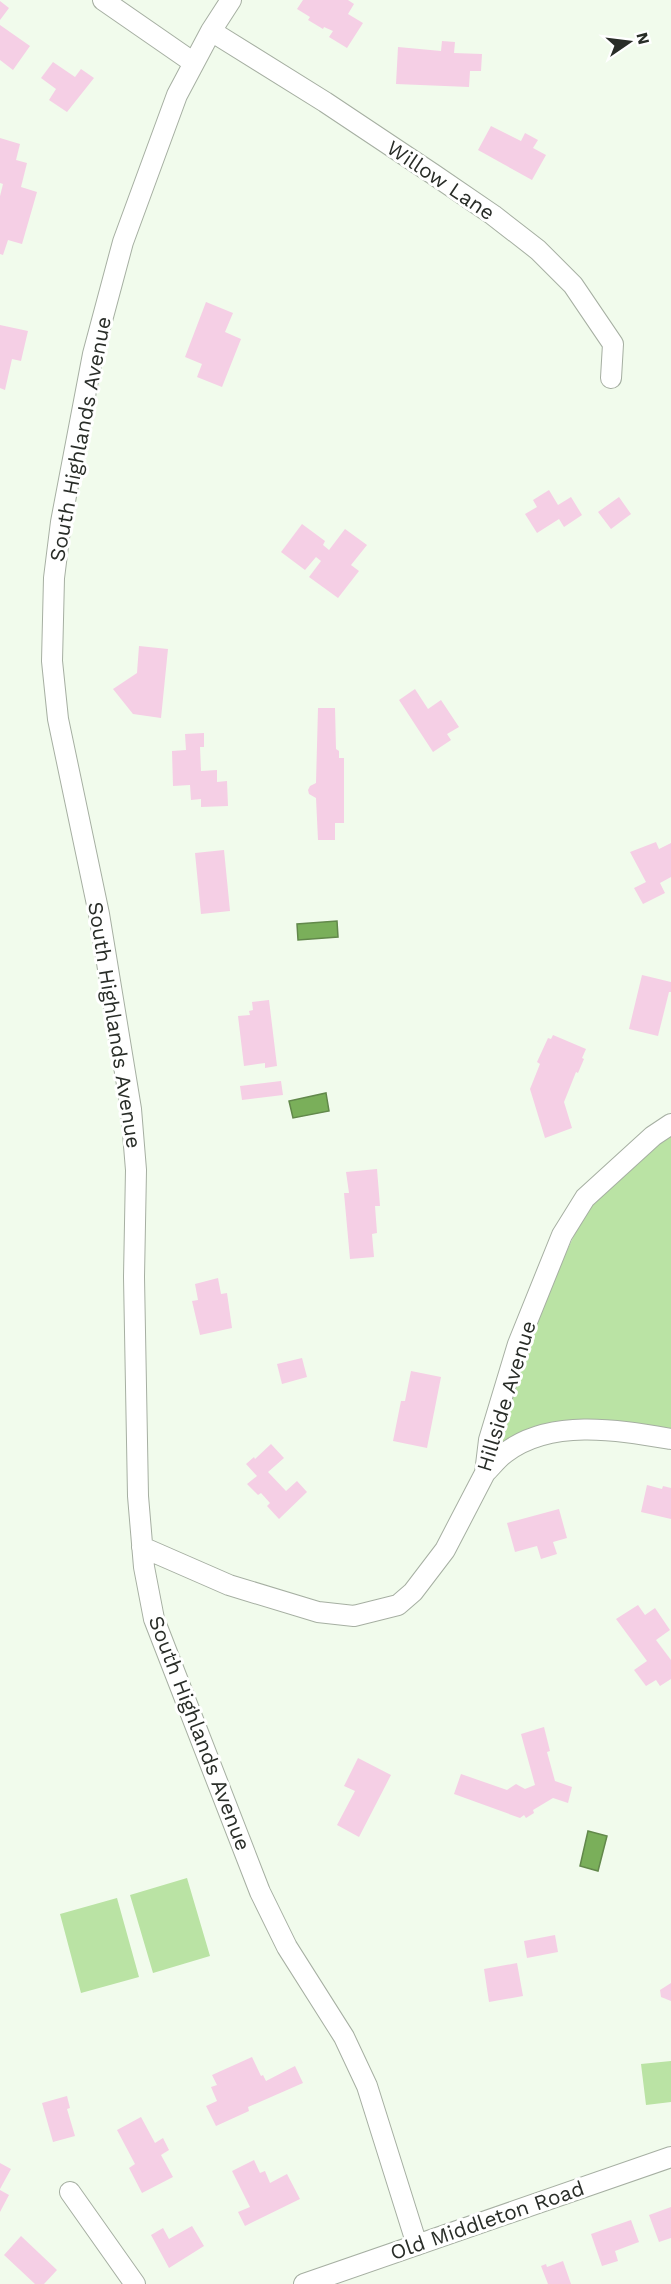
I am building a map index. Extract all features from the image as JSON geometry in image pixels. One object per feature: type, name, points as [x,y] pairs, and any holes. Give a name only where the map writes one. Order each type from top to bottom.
[{"type":"street","points":[[103,0],[194,63]]},
{"type":"street","name":"South Highlands Avenue","points":[[231,0],[211,31],[177,95],[123,242],[93,354],[62,510],[54,578],[52,661],[58,719],[99,914],[131,1109],[136,1170],[135,1408],[142,1547],[154,1619],[269,1910],[287,1947],[344,2037],[367,2086],[417,2245]]},
{"type":"street","name":"Willow Lane","points":[[211,31],[325,102],[433,174],[493,215],[538,250],[573,285],[613,344],[611,378]]},
{"type":"street","name":"Hillside Avenue","points":[[142,1547],[229,1585],[318,1612],[354,1616],[398,1605],[413,1592],[445,1550],[485,1473],[489,1440],[518,1344],[562,1235],[585,1198],[653,1136],[671,1124]]},
{"type":"street","points":[[485,1473],[512,1448],[527,1440],[558,1432],[592,1429],[671,1439]]},
{"type":"street","name":"Old Middleton Road","points":[[305,2284],[671,2157]]},
{"type":"street","points":[[70,2192],[135,2284]]},
{"type":"shaded area","points":[[337,921],[338,937],[298,940],[297,924]]},
{"type":"shaded area","points":[[326,1093],[329,1111],[293,1118],[289,1101]]},
{"type":"shaded area","points":[[671,1134],[671,1428],[568,1422],[494,1455],[531,1326],[591,1200],[634,1160]]},
{"type":"shaded area","points":[[588,1831],[607,1836],[598,1871],[580,1866]]},
{"type":"shaded area","points":[[187,1878],[210,1956],[153,1973],[130,1895]]},
{"type":"shaded area","points":[[117,1898],[139,1977],[81,1993],[60,1914]]},
{"type":"shaded area","points":[[671,2061],[671,2102],[646,2105],[641,2064]]},
{"type":"building","points":[[303,0],[348,0],[354,4],[348,14],[363,23],[347,48],[329,37],[333,31],[324,27],[323,29],[308,20],[310,17],[297,9]]},
{"type":"building","points":[[0,1],[9,8],[0,20]]},
{"type":"building","points":[[0,25],[30,46],[13,70],[0,60]]},
{"type":"building","points":[[442,41],[455,42],[454,53],[482,54],[481,71],[470,71],[469,87],[396,84],[398,47],[441,51]]},
{"type":"building","points":[[53,62],[75,77],[81,69],[94,78],[67,112],[49,100],[56,89],[41,78]]},
{"type":"building","points":[[491,126],[521,141],[525,133],[538,140],[533,148],[546,155],[532,180],[478,150]]},
{"type":"building","points":[[0,138],[20,144],[16,160],[27,163],[21,187],[37,192],[22,244],[8,240],[3,255],[0,254],[0,196],[3,184],[0,183]]},
{"type":"building","points":[[206,302],[233,313],[225,332],[241,339],[222,387],[197,377],[202,364],[185,357]]},
{"type":"building","points":[[0,325],[28,331],[21,361],[12,359],[5,390],[0,388]]},
{"type":"building","points":[[549,490],[558,505],[571,497],[582,515],[564,527],[559,519],[537,533],[525,514],[537,507],[533,500]]},
{"type":"building","points":[[619,497],[631,514],[611,529],[598,512]]},
{"type":"building","points":[[302,524],[325,541],[323,545],[329,550],[345,529],[367,545],[351,565],[359,571],[338,598],[309,577],[321,561],[316,557],[305,570],[281,552]]},
{"type":"building","points":[[139,646],[168,649],[161,718],[133,714],[113,689],[137,673]]},
{"type":"building","points":[[415,689],[428,709],[441,700],[459,727],[447,734],[451,740],[433,752],[399,700]]},
{"type":"building","points":[[318,708],[335,708],[336,749],[339,751],[339,758],[344,758],[344,823],[335,823],[335,840],[318,840],[316,798],[309,794],[308,790],[316,783]]},
{"type":"building","points":[[204,733],[204,747],[200,747],[201,771],[217,770],[217,782],[227,781],[228,806],[201,807],[201,799],[191,800],[190,785],[173,786],[172,751],[186,750],[185,734]]},
{"type":"building","points":[[656,842],[659,849],[671,843],[671,877],[660,883],[665,893],[643,904],[634,888],[646,882],[630,852]]},
{"type":"building","points":[[224,850],[230,911],[201,914],[195,853]]},
{"type":"building","points":[[642,975],[671,982],[671,992],[669,992],[658,1036],[629,1029]]},
{"type":"building","points":[[269,1000],[277,1066],[265,1068],[265,1063],[244,1066],[238,1016],[250,1015],[249,1011],[253,1010],[252,1002]]},
{"type":"building","points":[[553,1035],[586,1049],[582,1058],[584,1059],[564,1102],[572,1128],[545,1138],[530,1089],[540,1064],[537,1062],[548,1038],[551,1039]]},
{"type":"building","points":[[281,1081],[283,1095],[242,1100],[240,1086]]},
{"type":"building","points":[[377,1169],[380,1206],[375,1206],[377,1233],[372,1234],[374,1257],[350,1259],[344,1193],[349,1193],[346,1172]]},
{"type":"building","points":[[218,1278],[221,1294],[227,1293],[232,1328],[200,1335],[192,1301],[198,1300],[195,1284]]},
{"type":"building","points":[[302,1358],[307,1377],[282,1384],[277,1364]]},
{"type":"building","points":[[411,1371],[441,1377],[427,1448],[393,1441],[401,1401],[405,1401]]},
{"type":"building","points":[[271,1444],[284,1458],[268,1472],[286,1491],[297,1481],[307,1492],[279,1519],[267,1506],[270,1503],[261,1493],[258,1495],[247,1484],[257,1476],[246,1464]]},
{"type":"building","points":[[647,1485],[662,1489],[663,1486],[671,1488],[671,1519],[641,1512]]},
{"type":"building","points":[[559,1509],[567,1538],[553,1542],[557,1554],[541,1559],[537,1546],[515,1552],[507,1523]]},
{"type":"building","points":[[638,1605],[645,1615],[655,1608],[670,1630],[656,1640],[671,1660],[671,1679],[660,1686],[656,1680],[646,1686],[634,1670],[647,1661],[616,1619]]},
{"type":"building","points":[[544,1727],[550,1751],[547,1752],[555,1781],[572,1787],[568,1803],[553,1798],[533,1810],[534,1813],[526,1818],[524,1815],[520,1818],[454,1794],[461,1774],[507,1790],[516,1784],[525,1789],[535,1785],[521,1734]]},
{"type":"building","points":[[358,1758],[391,1775],[359,1837],[337,1825],[355,1791],[344,1786]]},
{"type":"building","points":[[555,1935],[558,1952],[527,1958],[524,1941]]},
{"type":"building","points":[[517,1963],[523,1996],[489,2002],[484,1969]]},
{"type":"building","points":[[671,1983],[671,2001],[661,1997],[660,1990]]},
{"type":"building","points":[[252,2057],[266,2081],[295,2066],[303,2083],[248,2107],[249,2111],[216,2126],[206,2106],[217,2101],[211,2087],[217,2085],[212,2075]]},
{"type":"building","points":[[67,2096],[70,2108],[67,2109],[75,2136],[53,2142],[42,2103]]},
{"type":"building","points":[[141,2117],[155,2143],[163,2138],[169,2150],[161,2155],[173,2177],[142,2193],[129,2168],[135,2164],[117,2130]]},
{"type":"building","points":[[254,2160],[260,2173],[265,2171],[270,2183],[287,2174],[300,2199],[245,2226],[238,2212],[250,2207],[232,2171]]},
{"type":"building","points":[[0,2163],[11,2169],[0,2189]]},
{"type":"building","points":[[0,2190],[9,2195],[0,2212]]},
{"type":"building","points":[[671,2207],[671,2238],[659,2242],[649,2215]]},
{"type":"building","points":[[631,2220],[639,2242],[615,2251],[618,2261],[602,2266],[591,2234]]},
{"type":"building","points":[[192,2226],[204,2246],[169,2268],[151,2235],[163,2228],[169,2239]]},
{"type":"building","points":[[21,2236],[57,2270],[44,2284],[35,2284],[4,2255]]},
{"type":"building","points":[[563,2261],[571,2284],[548,2284],[541,2266],[546,2264],[547,2267]]}]
